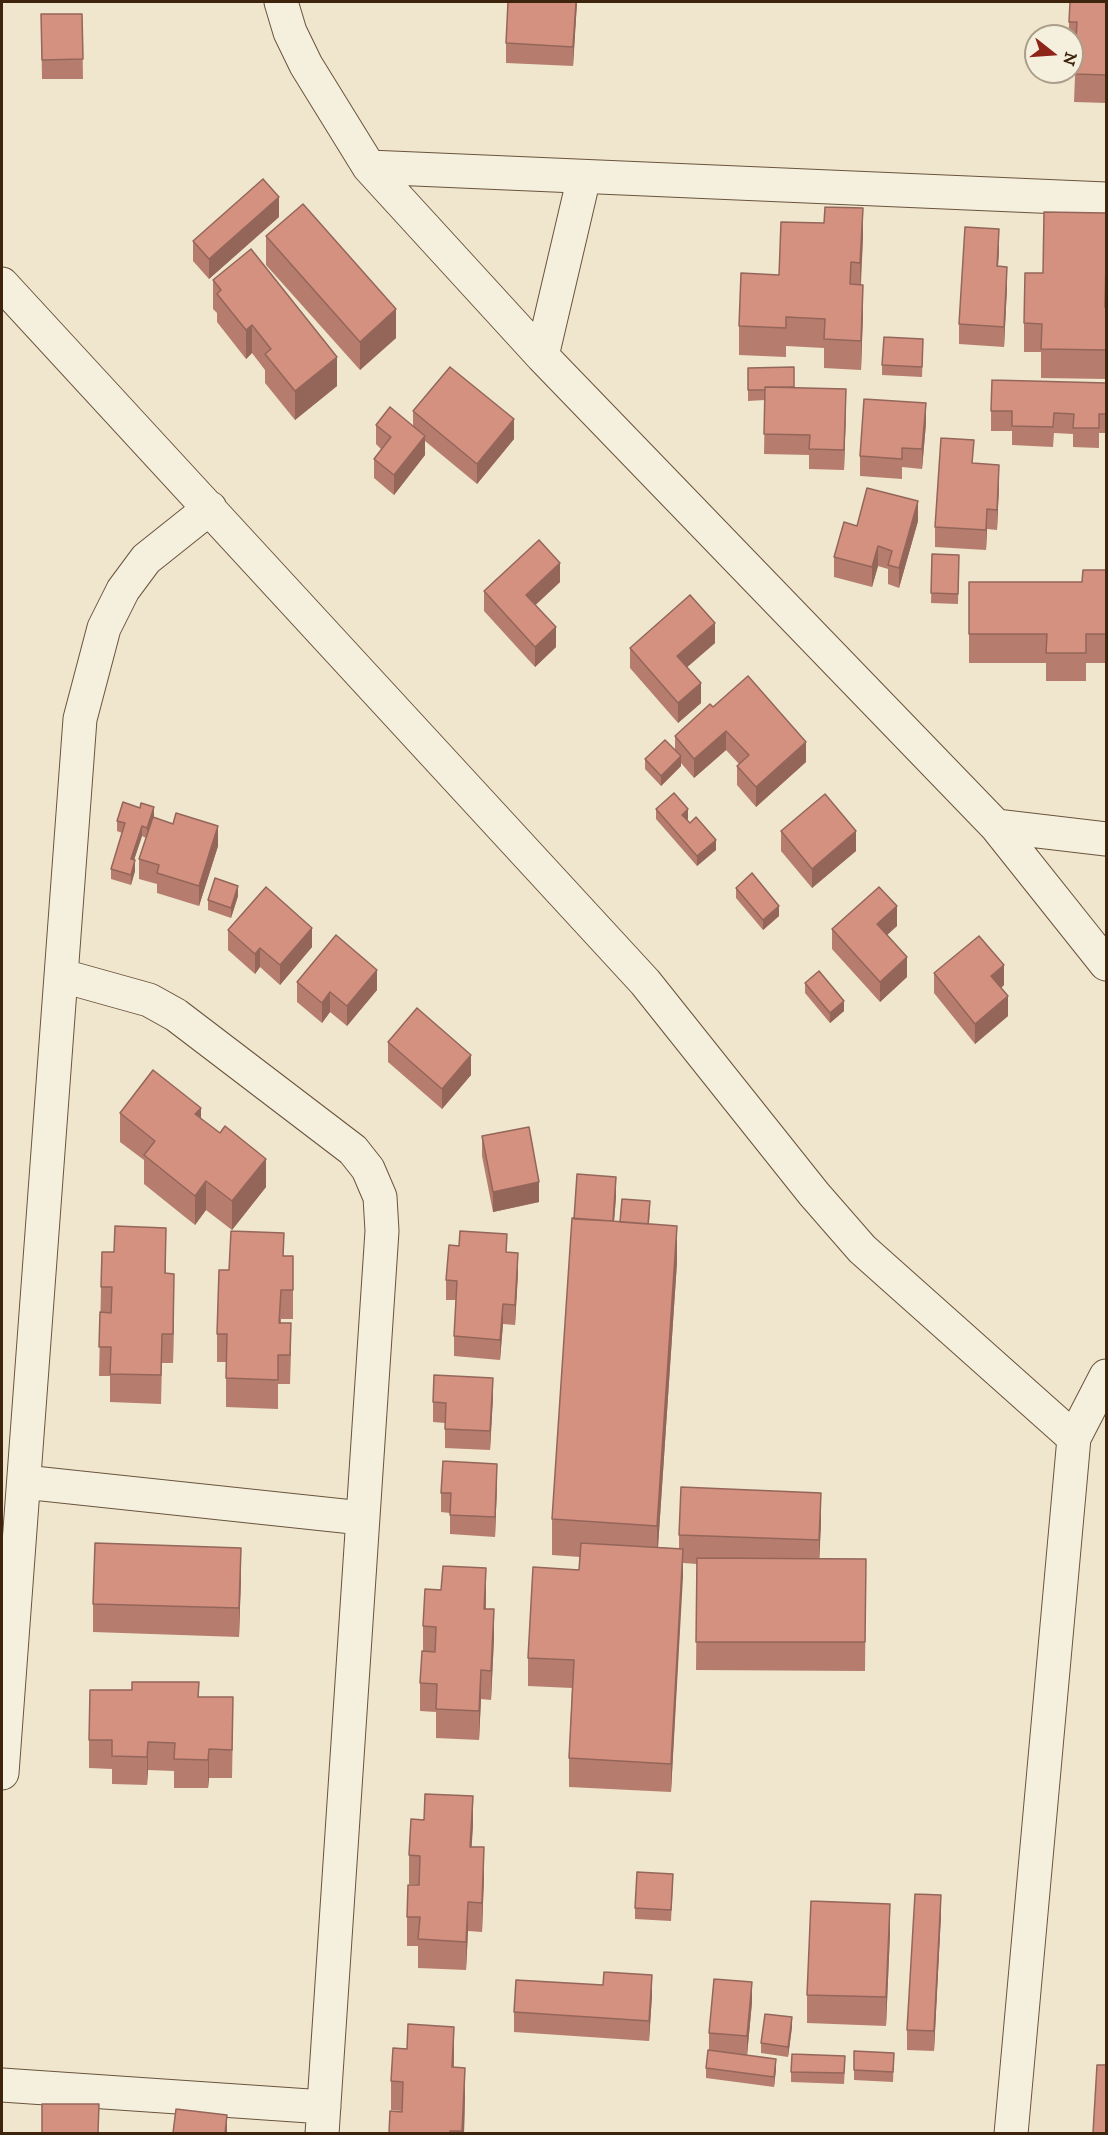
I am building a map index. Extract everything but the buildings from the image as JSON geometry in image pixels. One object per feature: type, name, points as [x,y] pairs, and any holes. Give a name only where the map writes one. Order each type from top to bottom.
[{"type":"street","points":[[281,2],[290,32],[306,65],[369,167],[543,356],[996,826],[1107,964]]},
{"type":"street","points":[[369,167],[1107,199]]},
{"type":"street","points":[[543,356],[584,177]]},
{"type":"street","points":[[2,284],[645,982],[814,1194],[862,1249],[1074,1438]]},
{"type":"street","points":[[2,1773],[63,976],[80,719],[104,628],[123,590],[146,559],[210,508]]},
{"type":"street","points":[[996,826],[1107,839]]},
{"type":"street","points":[[2,2085],[323,2120],[382,1231],[380,1197],[368,1170],[353,1150],[176,1014],[149,1000],[63,976]]},
{"type":"street","points":[[1011,2133],[1074,1438],[1107,1376]]},
{"type":"street","points":[[24,1482],[362,1518]]}]
